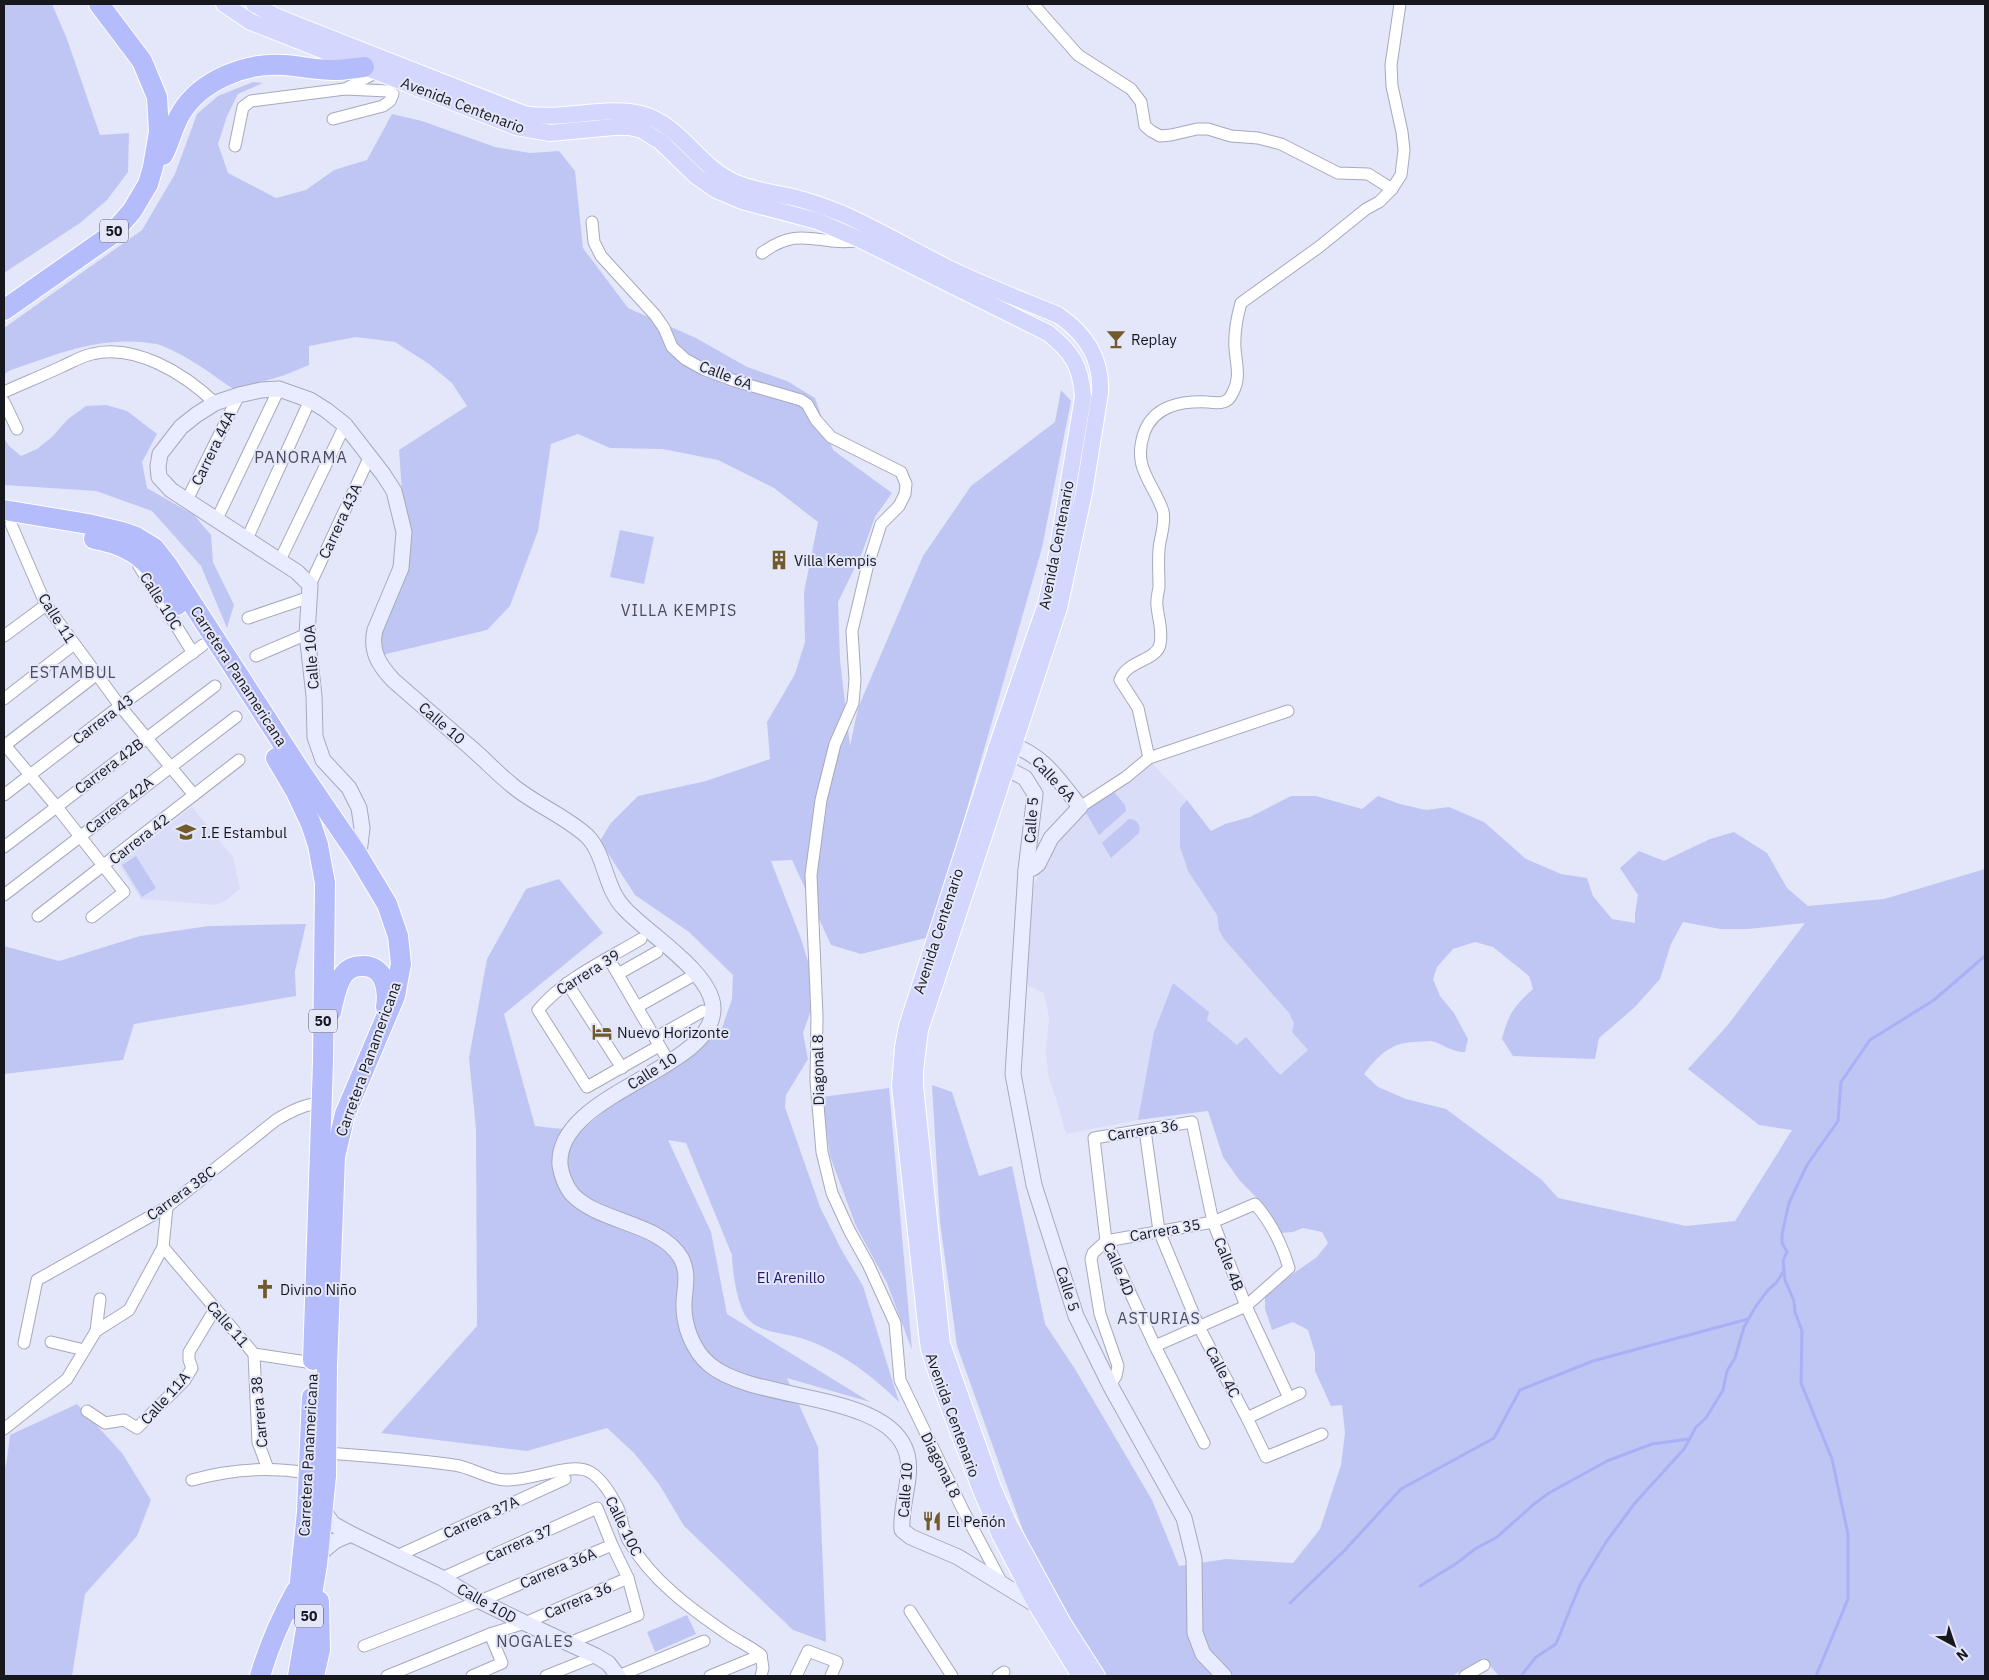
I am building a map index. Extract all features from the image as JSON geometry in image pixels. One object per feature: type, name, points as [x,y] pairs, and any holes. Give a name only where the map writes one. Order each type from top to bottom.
[{"type":"highway","name":"50","points":[[4,297],[103,226],[114,215],[130,192],[141,174],[148,155],[150,109],[143,83],[88,4]]},
{"type":"highway","name":"50","points":[[4,310],[111,235],[132,212],[148,184],[159,132],[157,97],[142,61],[99,4]]},
{"type":"highway","points":[[148,184],[180,114],[194,96],[217,80],[242,69],[282,64],[333,70],[370,70]]},
{"type":"highway","name":"Carretera Panamericana","points":[[6,519],[100,540],[128,549],[142,558],[155,571],[198,649],[293,786],[304,808],[318,845],[325,883],[325,909],[312,1422],[307,1512],[300,1585],[291,1652],[284,1676]]},
{"type":"highway","name":"Carretera Panamericana","points":[[6,519],[88,524],[136,537],[154,548],[168,566],[296,764],[357,854],[387,904],[398,936],[401,964],[395,996],[345,1114],[335,1157],[327,1357],[326,1476],[318,1560],[298,1676]]},
{"type":"highway","points":[[322,1062],[337,990],[344,973],[352,968],[360,966],[374,968],[384,979],[387,998],[378,1035]]},
{"type":"highway","points":[[314,1676],[320,1650],[321,1632],[318,1560]]},
{"type":"highway","points":[[260,1676],[279,1624],[300,1585]]},
{"type":"main road","name":"Avenida Centenario","points":[[224,4],[251,22],[516,127],[550,133],[630,127],[642,130],[661,142],[696,176],[716,190],[742,202],[817,221],[861,240],[1048,333],[1064,345],[1077,366],[1082,381],[1083,397],[1057,555],[1034,663]]},
{"type":"main road","name":"Avenida Centenario","points":[[254,4],[290,22],[524,114],[548,117],[621,112],[640,113],[656,119],[668,127],[709,166],[735,183],[799,199],[842,214],[952,270],[1058,315],[1070,323],[1086,340],[1098,365],[1101,377],[1100,393],[1070,565],[1059,608],[1034,663],[1007,742],[920,1030],[916,1070],[916,1104],[942,1344],[993,1488],[1021,1548],[1063,1623],[1097,1676]]},
{"type":"main road","name":"Avenida Centenario","points":[[999,767],[907,1026],[903,1047],[900,1094],[929,1349],[942,1389],[1000,1535],[1038,1606],[1080,1676]]},
{"type":"street","points":[[1033,4],[1078,55],[1132,89],[1141,102],[1145,126],[1160,136],[1197,129],[1208,129],[1231,136],[1258,138],[1281,144],[1338,173],[1368,174],[1392,189]]},
{"type":"street","points":[[1149,758],[1138,708],[1120,680],[1123,672],[1137,662],[1151,656],[1160,646],[1161,636],[1157,604],[1159,547],[1163,512],[1146,480],[1142,464],[1140,449],[1145,432],[1151,420],[1162,410],[1177,404],[1222,403],[1229,399],[1237,382],[1239,366],[1235,348],[1241,303],[1245,298],[1319,247],[1366,209],[1379,202],[1392,189],[1401,175],[1404,150],[1392,86],[1391,64],[1400,4]]},
{"type":"street","points":[[344,89],[370,70]]},
{"type":"street","points":[[236,146],[243,108],[251,101],[344,89],[388,91],[393,94],[390,100],[383,106],[332,119]]},
{"type":"street","name":"Calle 6A","points":[[592,222],[594,242],[601,256],[655,315],[664,328],[672,347],[685,359],[735,381],[801,400],[807,404],[816,420],[831,437],[883,461],[901,472],[906,484],[905,494],[899,506],[881,524]]},
{"type":"street","points":[[762,253],[779,242],[795,237],[842,243],[861,240]]},
{"type":"street","points":[[4,392],[92,354],[114,353],[156,362],[186,378],[215,403]]},
{"type":"street","points":[[216,521],[279,389]]},
{"type":"street","name":"Calle 10","points":[[187,500],[171,490],[159,477],[160,454],[181,427],[196,415],[215,403],[239,395],[261,390],[279,389],[310,400],[345,425],[370,456],[394,491],[404,532],[402,568],[375,630],[373,641],[374,652],[380,665],[393,680],[513,786],[579,828],[591,840],[597,850],[611,892],[624,909],[697,975],[708,989],[713,1008],[711,1022],[705,1033],[689,1048],[669,1062],[602,1103],[567,1135],[562,1147],[560,1160],[561,1174],[572,1194],[594,1209],[660,1236],[672,1246],[682,1260],[687,1275],[684,1305],[688,1331],[697,1350],[711,1366],[744,1382],[856,1410],[887,1425],[901,1439],[908,1458],[906,1489],[901,1514],[902,1530],[921,1543],[958,1557],[1063,1623]]},
{"type":"street","name":"Carrera 44A","points":[[187,500],[239,395]]},
{"type":"street","points":[[246,540],[310,400]]},
{"type":"street","points":[[4,402],[17,429]]},
{"type":"street","points":[[280,560],[345,425]]},
{"type":"street","name":"Carrera 43A","points":[[310,591],[370,456]]},
{"type":"street","points":[[187,500],[216,521],[297,572],[310,591],[248,618]]},
{"type":"street","name":"Calle 11","points":[[6,519],[46,605],[73,645],[120,706],[194,795]]},
{"type":"street","name":"Diagonal 8","points":[[881,524],[867,568],[852,631],[855,680],[853,703],[835,744],[821,800],[811,875],[817,1016],[816,1081],[822,1152],[832,1193],[849,1230],[868,1264],[895,1324],[900,1380],[963,1510],[1004,1587]]},
{"type":"street","name":"Calle 10A","points":[[310,591],[308,634],[314,696],[315,737],[323,760],[349,788],[359,808],[362,828],[357,854]]},
{"type":"street","points":[[4,636],[46,605]]},
{"type":"street","points":[[256,656],[308,634]]},
{"type":"street","points":[[4,699],[73,645]]},
{"type":"street","name":"Carrera 43","points":[[4,795],[198,649]]},
{"type":"street","points":[[92,917],[124,892],[56,806],[4,746],[96,674]]},
{"type":"street","name":"Carrera 42B","points":[[4,847],[215,686]]},
{"type":"street","points":[[1080,807],[1126,777],[1149,758],[1288,711]]},
{"type":"street","name":"Carrera 42A","points":[[4,895],[170,765],[236,717]]},
{"type":"street","name":"Calle 6A","points":[[1007,742],[1027,750],[1041,760],[1080,807]]},
{"type":"street","name":"Carrera 42","points":[[38,916],[239,760]]},
{"type":"street","name":"Calle 5","points":[[999,767],[1025,778],[1035,794],[1026,870],[1014,1074],[1034,1185],[1076,1316],[1110,1385],[1184,1518],[1194,1559],[1195,1633],[1204,1654],[1224,1676]]},
{"type":"street","name":"Calle 5","points":[[1026,870],[1038,864],[1051,838],[1080,807]]},
{"type":"street","name":"Carrera 39","points":[[622,1068],[587,1086],[538,1010],[550,996],[567,983],[641,939]]},
{"type":"street","points":[[618,974],[657,952]]},
{"type":"street","points":[[609,959],[669,1062]]},
{"type":"street","points":[[637,1007],[694,975]]},
{"type":"street","points":[[567,983],[622,1068],[703,1011]]},
{"type":"street","name":"Carrera 38C","points":[[24,1343],[37,1280],[168,1206],[276,1120],[292,1110],[320,1103]]},
{"type":"street","name":"Carrera 36","points":[[1094,1138],[1192,1122]]},
{"type":"street","name":"Calle 4B","points":[[1192,1122],[1213,1222],[1246,1306],[1289,1398]]},
{"type":"street","name":"Calle 4C","points":[[1145,1130],[1159,1231],[1199,1327],[1266,1457],[1322,1434]]},
{"type":"street","name":"Calle 4D","points":[[1094,1138],[1106,1242],[1154,1346],[1204,1443]]},
{"type":"street","name":"Carrera 35","points":[[1106,1242],[1213,1222],[1256,1204],[1266,1215],[1284,1251],[1289,1268],[1246,1306]]},
{"type":"street","points":[[96,1331],[129,1310],[163,1247],[168,1206]]},
{"type":"street","points":[[1106,1242],[1093,1254],[1091,1259],[1100,1314],[1118,1366],[1116,1376],[1110,1385]]},
{"type":"street","name":"Calle 11","points":[[163,1247],[254,1354],[313,1363]]},
{"type":"street","points":[[4,1429],[67,1380],[96,1331],[100,1300]]},
{"type":"street","points":[[1154,1346],[1246,1306]]},
{"type":"street","name":"Calle 11A","points":[[87,1411],[105,1423],[124,1420],[137,1428],[185,1380],[192,1368],[189,1352],[215,1309]]},
{"type":"street","points":[[51,1342],[84,1350]]},
{"type":"street","name":"Carrera 38","points":[[254,1354],[258,1442],[268,1469]]},
{"type":"street","points":[[1246,1416],[1300,1393]]},
{"type":"street","name":"Calle 10C","points":[[326,1453],[382,1456],[457,1465],[505,1480],[536,1477],[576,1468],[590,1472],[601,1482],[618,1508],[627,1537],[640,1559],[663,1584],[731,1636],[750,1646],[761,1655]]},
{"type":"street","points":[[192,1480],[223,1472],[268,1469],[308,1473]]},
{"type":"street","name":"Carrera 37A","points":[[397,1556],[564,1479]]},
{"type":"street","name":"Calle 10D","points":[[322,1508],[334,1524],[351,1534],[442,1578],[480,1601],[596,1656],[608,1663],[618,1676]]},
{"type":"street","name":"Carrera 37","points":[[442,1578],[597,1508],[612,1545]]},
{"type":"street","points":[[318,1560],[335,1541],[351,1534]]},
{"type":"street","points":[[569,1643],[638,1616],[628,1578],[612,1545]]},
{"type":"street","name":"Carrera 36A","points":[[364,1646],[480,1601],[612,1545]]},
{"type":"street","name":"Carrera 36","points":[[387,1676],[490,1634],[525,1623],[628,1578]]},
{"type":"street","points":[[910,1611],[952,1676]]},
{"type":"street","points":[[472,1676],[502,1664],[490,1634]]},
{"type":"street","points":[[618,1676],[704,1641]]},
{"type":"street","points":[[796,1676],[808,1651],[837,1662],[831,1676]]},
{"type":"street","points":[[710,1676],[761,1655],[763,1668],[761,1676]]},
{"type":"street","points":[[546,1676],[596,1656]]},
{"type":"street","points":[[1466,1676],[1484,1666]]},
{"type":"shaded area","points":[[1152,763],[1187,800],[1180,808],[1180,847],[1188,871],[1218,915],[1219,930],[1223,938],[1289,1013],[1294,1023],[1293,1032],[1308,1050],[1280,1075],[1246,1038],[1237,1045],[1207,1020],[1146,1081],[1138,1120],[1066,1134],[1048,1075],[1046,1052],[1049,1017],[1044,993],[1023,983],[1030,893],[1052,848],[1073,820]]},
{"type":"shaded area","name":"I.E Estambul","points":[[192,807],[233,857],[240,889],[225,901],[215,905],[141,899],[119,864]]},
{"type":"green space","points":[[4,4],[52,4],[67,39],[100,135],[129,133],[128,172],[107,200],[80,223],[4,273]]},
{"type":"green space","name":"El Arenillo","points":[[253,82],[263,83],[238,94],[227,116],[218,144],[228,173],[276,198],[306,190],[334,170],[367,160],[392,114],[422,121],[495,147],[530,153],[559,151],[575,171],[583,248],[628,308],[696,338],[747,367],[787,381],[815,398],[833,450],[892,493],[875,517],[862,553],[838,602],[840,660],[850,746],[858,708],[923,556],[971,486],[1055,422],[1061,390],[1071,401],[1042,548],[930,937],[861,954],[831,945],[792,860],[771,861],[800,936],[810,968],[810,1013],[803,1033],[808,1059],[786,1095],[785,1107],[820,1207],[841,1249],[863,1286],[899,1402],[863,1371],[823,1346],[760,1328],[749,1320],[742,1309],[737,1294],[732,1255],[686,1143],[668,1140],[711,1232],[727,1314],[870,1402],[787,1378],[818,1447],[826,1642],[793,1630],[684,1526],[659,1484],[634,1453],[607,1428],[527,1451],[381,1433],[477,1326],[476,1129],[469,1058],[487,959],[526,889],[559,879],[603,933],[504,1014],[535,1126],[581,1131],[615,1102],[697,1052],[722,1028],[732,999],[733,975],[689,932],[635,895],[600,841],[610,824],[638,796],[706,781],[770,759],[767,722],[795,674],[805,642],[804,592],[818,522],[774,488],[718,460],[663,449],[610,448],[578,434],[551,444],[538,531],[510,606],[487,630],[382,655],[378,631],[405,532],[399,450],[467,406],[452,383],[429,364],[395,342],[356,337],[309,346],[309,365],[285,375],[235,390],[199,365],[170,349],[155,344],[124,341],[91,345],[59,353],[4,374],[4,328],[142,230],[175,174],[197,114],[218,96]]},
{"type":"green space","points":[[106,405],[127,411],[157,434],[142,462],[147,488],[194,515],[211,535],[213,562],[234,605],[227,628],[201,566],[152,511],[96,491],[4,485],[4,438],[9,446],[21,456],[37,449],[52,437],[68,419],[86,406]]},
{"type":"green space","points":[[620,530],[654,537],[644,584],[610,577]]},
{"type":"green space","points":[[1113,791],[1125,805],[1126,811],[1099,835],[1085,811]]},
{"type":"green space","points":[[1291,796],[1316,796],[1362,809],[1378,796],[1400,804],[1426,810],[1449,807],[1484,822],[1526,859],[1561,874],[1587,878],[1593,896],[1612,919],[1635,923],[1638,895],[1620,868],[1639,851],[1664,861],[1710,839],[1734,832],[1767,853],[1787,888],[1808,906],[1884,899],[1985,869],[1985,1676],[1499,1676],[1483,1658],[1452,1676],[1105,1676],[1031,1553],[957,1346],[940,1222],[932,1085],[952,1092],[979,1176],[1012,1166],[1045,1324],[1075,1369],[1152,1500],[1179,1566],[1226,1559],[1293,1563],[1320,1529],[1341,1465],[1345,1433],[1342,1405],[1331,1406],[1315,1371],[1315,1353],[1308,1330],[1293,1322],[1272,1330],[1265,1309],[1265,1293],[1317,1257],[1328,1243],[1322,1232],[1303,1228],[1293,1232],[1281,1233],[1264,1205],[1240,1181],[1223,1157],[1208,1111],[1138,1120],[1154,1032],[1173,983],[1209,1012],[1207,1020],[1237,1045],[1246,1037],[1280,1075],[1308,1050],[1292,1032],[1294,1023],[1289,1013],[1223,938],[1219,930],[1217,915],[1188,871],[1180,847],[1180,808],[1187,800],[1211,831],[1225,824],[1250,817]],"holes":[[[1683,922],[1720,929],[1748,929],[1805,923],[1727,1026],[1688,1069],[1759,1125],[1792,1130],[1735,1221],[1686,1226],[1558,1198],[1542,1180],[1446,1109],[1406,1099],[1378,1087],[1364,1074],[1380,1056],[1399,1044],[1431,1041],[1455,1051],[1465,1052],[1468,1039],[1454,1013],[1440,996],[1433,979],[1437,967],[1453,949],[1475,942],[1493,947],[1529,976],[1533,989],[1513,1011],[1502,1039],[1513,1056],[1595,1059],[1599,1038],[1634,1008],[1660,979],[1671,944]]]},
{"type":"green space","points":[[1129,819],[1138,823],[1139,833],[1111,858],[1102,843]]},
{"type":"green space","points":[[136,856],[156,888],[142,897],[122,865]]},
{"type":"green space","points":[[306,924],[295,971],[296,996],[134,1024],[123,1060],[4,1074],[4,946],[59,961],[140,936],[209,926]]},
{"type":"green space","points":[[889,1088],[912,1350],[887,1283],[856,1226],[830,1156],[822,1097]]},
{"type":"green space","points":[[77,1404],[122,1453],[151,1500],[137,1536],[85,1594],[72,1676],[4,1676],[4,1472],[10,1435]]},
{"type":"green space","points":[[687,1615],[696,1634],[655,1652],[647,1632]]},
{"type":"waterway","points":[[1816,1676],[1848,1599],[1848,1534],[1832,1459],[1801,1383],[1802,1331],[1795,1312],[1794,1301],[1785,1280],[1783,1261],[1787,1252],[1782,1243],[1782,1234],[1789,1203],[1807,1165],[1838,1121],[1841,1082],[1870,1040],[1934,1000],[1985,956]]},
{"type":"waterway","points":[[1521,1676],[1536,1657],[1556,1644],[1580,1585],[1606,1542],[1635,1503],[1684,1449],[1696,1427],[1706,1418],[1723,1390],[1727,1371],[1735,1358],[1744,1327],[1756,1306],[1784,1271]]},
{"type":"waterway","points":[[1290,1603],[1345,1550],[1401,1489],[1494,1438],[1520,1390],[1593,1361],[1748,1319]]},
{"type":"waterway","points":[[1420,1586],[1457,1563],[1475,1549],[1497,1537],[1549,1493],[1607,1461],[1652,1444],[1689,1439]]},
{"type":"place","name":"Replay","points":[[1116,339]]},
{"type":"place","name":"Villa Kempis","points":[[779,560]]},
{"type":"place","name":"I.E Estambul","points":[[186,832]]},
{"type":"place","name":"Nuevo Horizonte","points":[[602,1032]]},
{"type":"place","name":"Divino Niño","points":[[265,1289]]},
{"type":"place","name":"El Peñón","points":[[932,1521]]},
{"type":"district","name":"PANORAMA","points":[[301,457]]},
{"type":"district","name":"VILLA KEMPIS","points":[[679,610]]},
{"type":"district","name":"ESTAMBUL","points":[[73,672]]},
{"type":"district","name":"ASTURIAS","points":[[1159,1318]]},
{"type":"district","name":"NOGALES","points":[[535,1641]]}]
